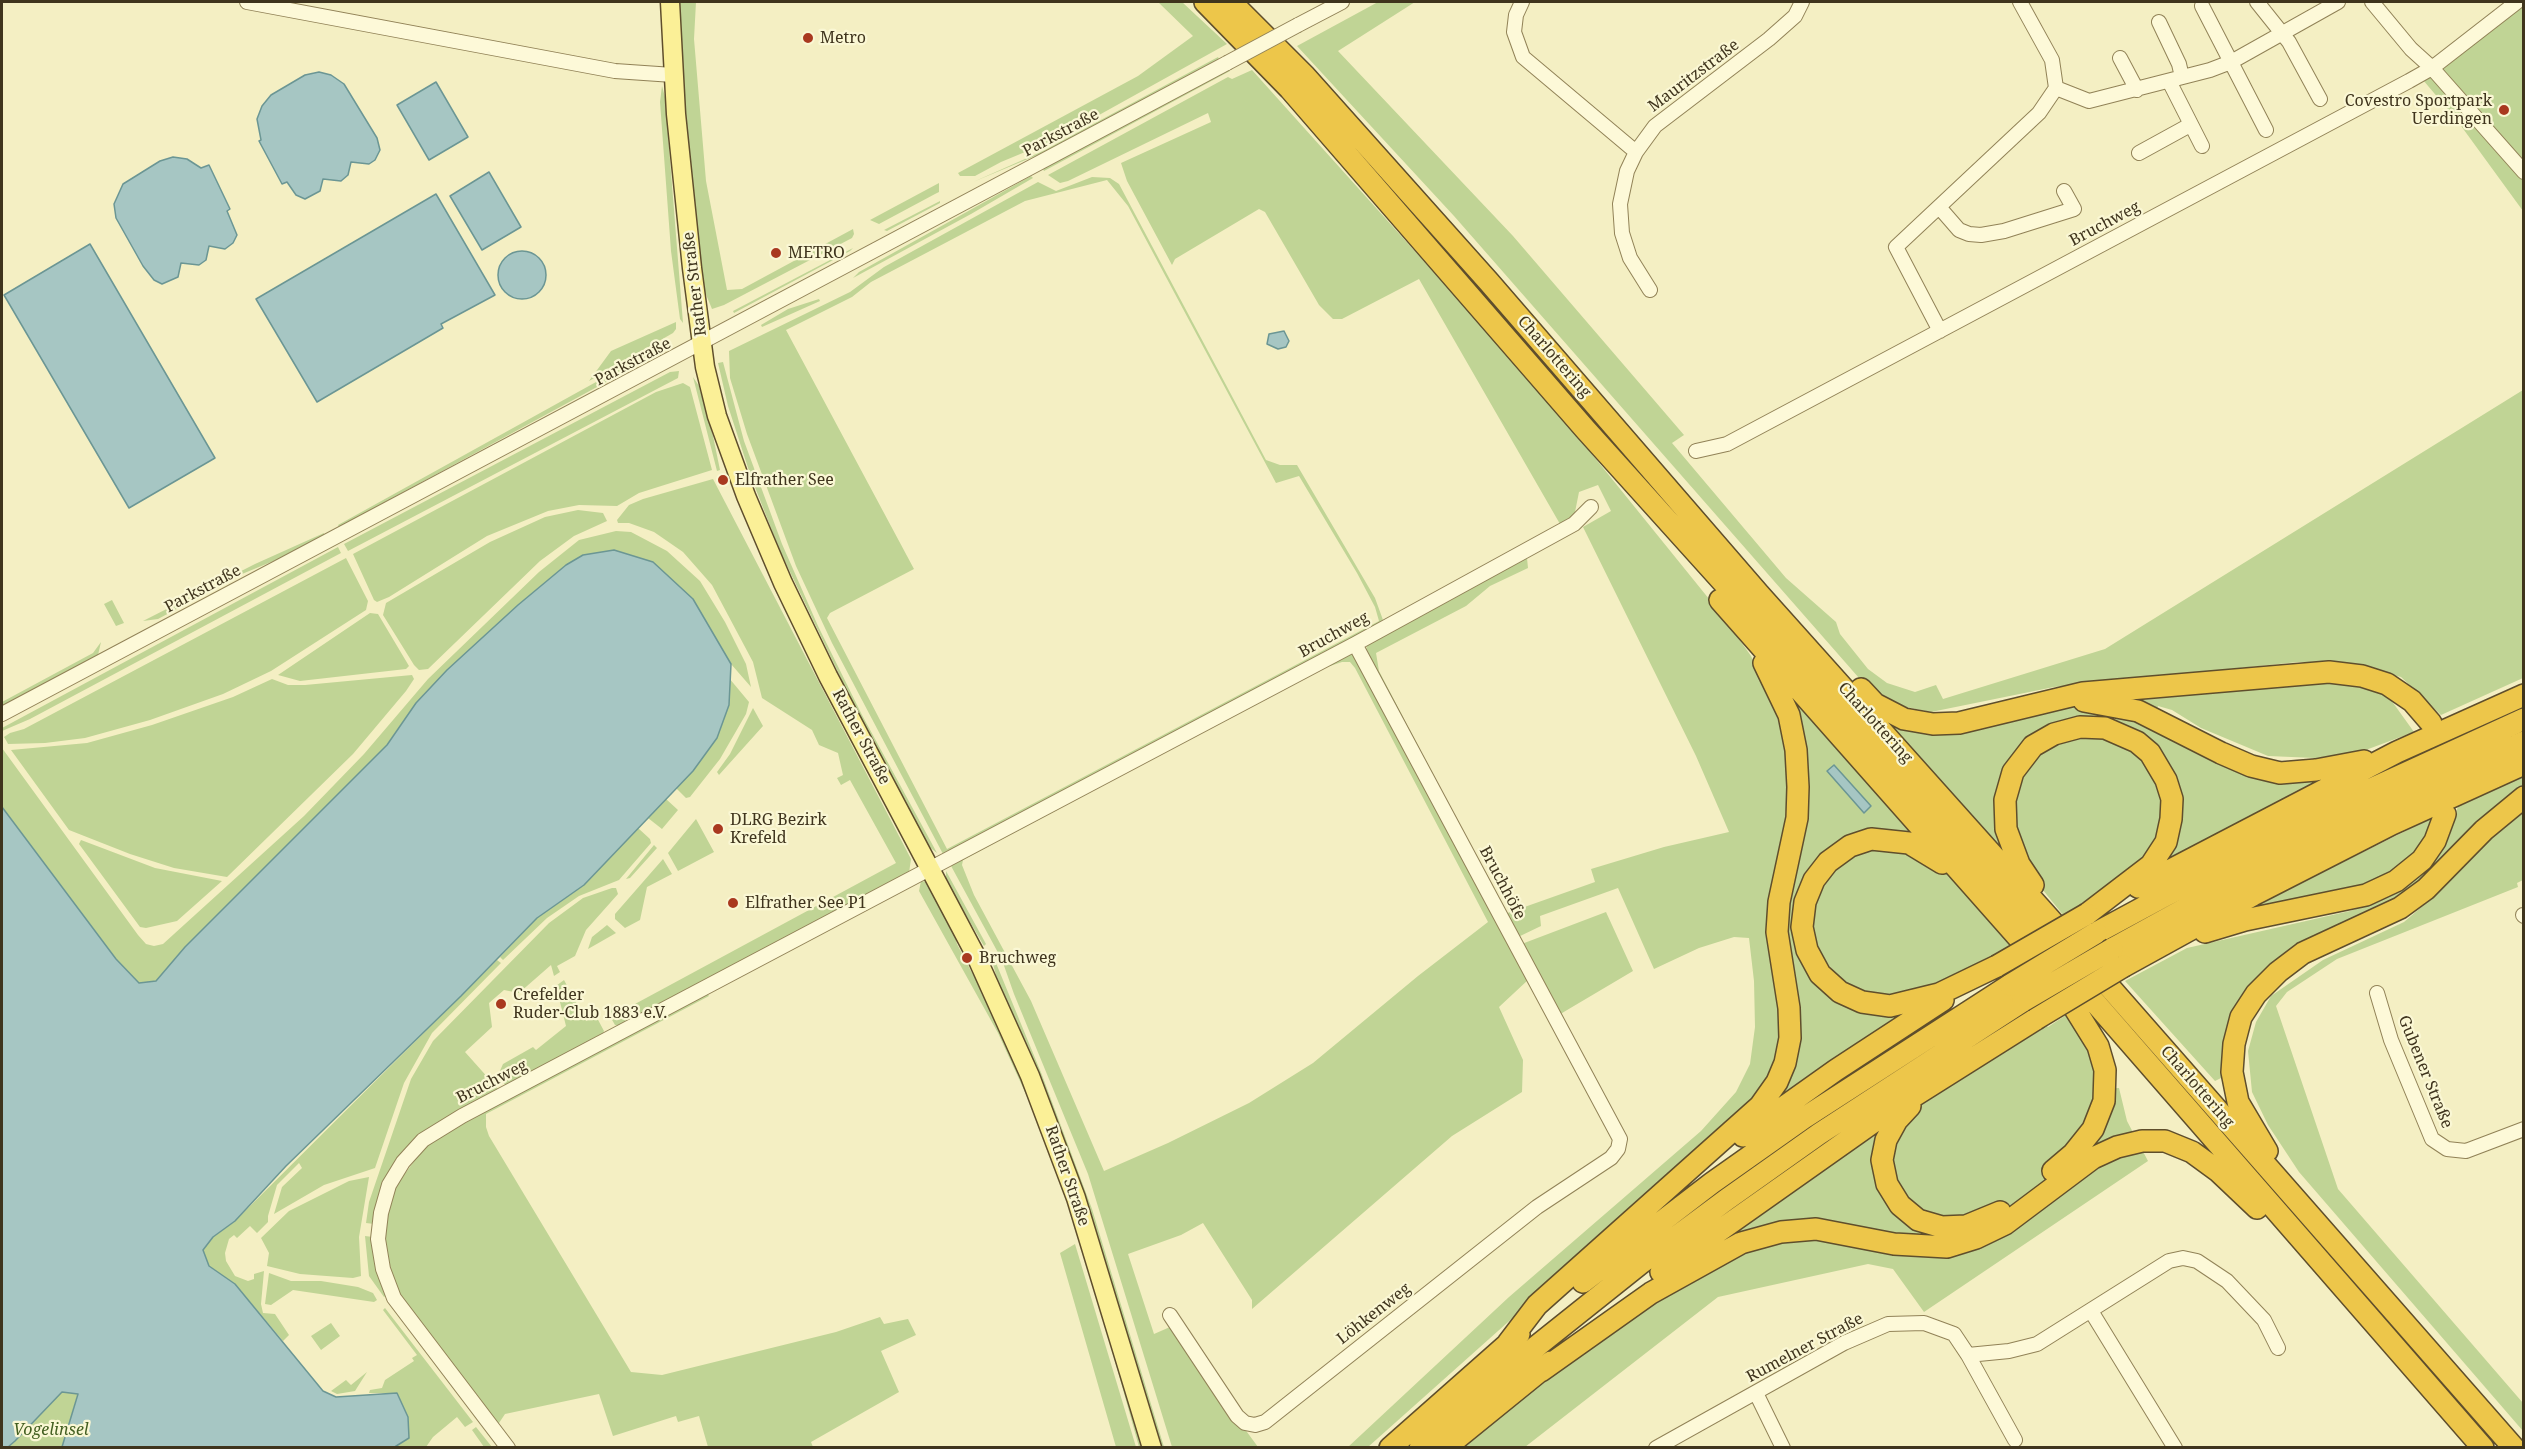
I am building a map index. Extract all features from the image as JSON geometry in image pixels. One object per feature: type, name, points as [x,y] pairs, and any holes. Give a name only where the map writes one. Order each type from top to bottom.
[{"type":"highway","name":"Charlottering","points":[[1205,2],[1290,89],[1585,429],[1896,774],[2483,1448]]},
{"type":"highway","name":"Charlottering","points":[[1231,2],[1305,76],[1488,282],[1759,594],[2049,918],[2514,1448]]},
{"type":"highway","points":[[1585,429],[1725,606],[2338,1298],[2394,1348]]},
{"type":"highway","points":[[1759,594],[1803,624],[1875,704],[1904,719],[1933,724],[1959,723],[2083,693],[2329,672],[2388,684],[2412,701],[2431,723]]},
{"type":"highway","points":[[1508,1343],[1537,1305],[1760,1106],[1777,1082],[1785,1063],[1790,1038],[1789,1008],[1777,932],[1779,902],[1797,818],[1796,750],[1789,715],[1776,684],[1725,606]]},
{"type":"highway","points":[[1390,1448],[1508,1343],[1721,1176],[1922,1039],[2010,985],[2091,924],[2285,808],[2397,752],[2523,695]]},
{"type":"highway","points":[[2056,700],[2097,702],[2139,711],[2221,753],[2251,766],[2280,773],[2354,764],[2397,752]]},
{"type":"highway","points":[[1972,886],[1929,853],[1909,843],[1871,839],[1850,846],[1828,862],[1814,880],[1805,902],[1802,927],[1807,950],[1820,974],[1840,992],[1862,1002],[1890,1006],[1940,994],[2233,859],[2359,795],[2523,719]]},
{"type":"highway","points":[[2049,918],[2039,894],[2019,864],[2006,829],[2005,800],[2010,781],[2013,772],[2033,746],[2054,734],[2080,727],[2105,728],[2137,742],[2157,763],[2172,799],[2171,819],[2166,842],[2151,865],[2091,924]]},
{"type":"highway","points":[[1445,1448],[1653,1278],[1882,1116],[2036,1018],[2118,958],[2243,877],[2368,814],[2523,742]]},
{"type":"highway","points":[[1420,1448],[1537,1346],[1688,1228],[1819,1134],[2023,1001],[2253,895],[2392,824],[2523,764]]},
{"type":"highway","points":[[2311,1216],[2238,1102],[2232,1072],[2234,1044],[2241,1017],[2256,994],[2278,972],[2303,954],[2400,908],[2426,889],[2484,830],[2523,797]]},
{"type":"highway","points":[[2118,958],[2212,929],[2366,895],[2396,881],[2422,860],[2435,841],[2445,814]]},
{"type":"highway","points":[[1674,1185],[1836,1070],[1997,966]]},
{"type":"highway","points":[[1971,1060],[1915,1102],[1897,1120],[1886,1140],[1882,1160],[1887,1184],[1900,1205],[1918,1220],[1942,1227],[1966,1226],[1993,1216],[2073,1154],[2093,1129],[2104,1101],[2105,1070],[2098,1046],[2062,988]]},
{"type":"highway","points":[[1541,1371],[1651,1293],[1741,1243],[1781,1232],[1816,1229],[1893,1244],[1947,1247],[1976,1238],[2005,1224],[2093,1158],[2117,1147],[2142,1141],[2165,1142],[2192,1152],[2218,1171],[2270,1219]]},
{"type":"main road","name":"Rather Straße","points":[[670,2],[673,75],[702,344],[717,416],[746,496],[783,583],[828,676],[930,868],[1006,1019],[1059,1150],[1092,1246],[1152,1448]]},
{"type":"street","points":[[247,2],[615,71],[673,75]]},
{"type":"street","name":"Parkstraße","points":[[2,714],[1342,2]]},
{"type":"street","points":[[1522,2],[1516,15],[1514,32],[1523,57],[1636,152]]},
{"type":"street","name":"Mauritzstraße","points":[[1650,290],[1630,258],[1622,233],[1620,204],[1628,171],[1636,152],[1655,126],[1769,39],[1795,16],[1802,2]]},
{"type":"street","points":[[1940,331],[1896,247],[2039,113],[2056,88],[2052,60],[2020,2]]},
{"type":"street","points":[[2257,2],[2281,32],[2320,99]]},
{"type":"street","points":[[2056,88],[2089,101],[2136,90],[2231,62],[2338,2]]},
{"type":"street","points":[[2372,2],[2411,49],[2432,68],[2523,172]]},
{"type":"street","name":"Bruchweg","points":[[1696,451],[1727,444],[2432,68],[2517,2]]},
{"type":"street","points":[[2202,6],[2266,130]]},
{"type":"street","points":[[2159,22],[2179,64],[2175,79],[2190,125],[2202,146]]},
{"type":"street","points":[[2120,58],[2136,90]]},
{"type":"street","points":[[2139,153],[2190,125]]},
{"type":"street","points":[[1939,207],[1959,230],[1981,235],[2004,231],[2074,209],[2064,191]]},
{"type":"street","name":"Bruchweg","points":[[508,1448],[394,1298],[383,1269],[378,1239],[381,1213],[389,1185],[403,1162],[423,1140],[446,1125],[1355,644],[1574,524],[1591,507]]},
{"type":"street","name":"Bruchhöfe","points":[[1355,644],[1620,1139]]},
{"type":"street","name":"Gubener Straße","points":[[2377,993],[2391,1040],[2432,1139],[2447,1149],[2466,1152],[2523,1129]]},
{"type":"street","name":"Löhkenweg","points":[[1170,1315],[1237,1416],[1245,1423],[1255,1425],[1264,1422],[1537,1207],[1611,1158],[1618,1149],[1620,1139]]},
{"type":"street","points":[[1968,1355],[2010,1351],[2037,1344],[2169,1261],[2183,1258],[2197,1261],[2227,1281],[2264,1320],[2278,1348]]},
{"type":"street","points":[[2091,1311],[2175,1448]]},
{"type":"street","name":"Rumelner Straße","points":[[1656,1448],[1844,1342],[1888,1324],[1924,1323],[1954,1334],[2015,1440]]},
{"type":"street","points":[[1756,1393],[1783,1448]]},
{"type":"green space","points":[[679,2],[696,2],[694,39],[706,181],[727,290],[742,289],[853,229],[854,234],[852,238],[724,305],[712,309],[705,292],[687,154]]},
{"type":"green space","points":[[1158,2],[1182,2],[1227,44],[1054,140],[1001,162],[975,176],[960,176],[958,173],[1138,76],[1193,36]]},
{"type":"green space","points":[[1378,2],[1415,2],[1338,51],[1513,236],[1684,435],[1672,443],[1786,578],[1836,622],[1840,634],[1868,669],[1887,683],[1915,692],[1936,685],[1943,699],[2105,649],[2523,390],[2523,678],[2441,715],[2401,677],[2345,664],[2298,662],[2054,687],[1931,712],[1906,707],[1887,698],[1859,678],[1454,216],[1297,46]]},
{"type":"green space","points":[[2523,6],[2523,211],[2456,119],[2423,80]]},
{"type":"green space","points":[[1218,57],[1219,59],[1047,151],[973,182],[1043,151]]},
{"type":"green space","points":[[1229,69],[1230,71],[1044,171],[1043,169]]},
{"type":"green space","points":[[1252,70],[1439,278],[1591,453],[1722,615],[1751,656],[1780,720],[1789,777],[1783,841],[1769,910],[1767,938],[1778,1003],[1780,1033],[1776,1060],[1766,1082],[1749,1107],[1368,1447],[1348,1447],[1509,1297],[1701,1131],[1736,1092],[1750,1064],[1755,1027],[1754,981],[1749,938],[1734,937],[1699,948],[1654,969],[1618,888],[1540,916],[1541,926],[1516,938],[1502,915],[1595,882],[1591,869],[1664,847],[1729,832],[1696,756],[1583,527],[1611,511],[1598,485],[1579,492],[1574,517],[1560,524],[1419,279],[1342,319],[1333,319],[1319,305],[1265,212],[1259,209],[1175,259],[1172,265],[1127,181],[1121,163],[1211,122],[1208,113],[1068,181],[1060,183],[1048,175],[1228,77],[1232,79]]},
{"type":"green space","points":[[662,86],[665,97],[683,323],[680,319],[671,251],[660,102]]},
{"type":"green space","points":[[1031,176],[1033,178],[971,214],[853,278],[859,272]]},
{"type":"green space","points":[[1092,177],[1110,178],[1119,184],[1266,460],[1280,465],[1297,465],[1375,598],[1383,620],[1380,625],[943,854],[832,643],[796,566],[747,434],[730,378],[729,351],[850,292],[884,267],[1038,182],[1056,191]],"holes":[[[1107,180],[1128,206],[1276,483],[1299,476],[1357,573],[1375,607],[1379,621],[947,849],[827,618],[830,613],[914,569],[786,330],[852,297],[871,282],[1025,201]]]},
{"type":"green space","points":[[939,183],[939,192],[879,224],[870,220]]},
{"type":"green space","points":[[940,201],[887,231],[884,230]]},
{"type":"green space","points":[[853,248],[850,251],[734,313],[733,311]]},
{"type":"green space","points":[[819,299],[820,301],[762,327],[761,325],[788,309]]},
{"type":"green space","points":[[676,322],[676,329],[673,333],[589,381],[611,351]]},
{"type":"green space","points":[[661,346],[667,349],[339,527],[338,525]]},
{"type":"green space","points":[[723,362],[744,441],[782,544],[818,626],[862,715],[937,853],[928,846],[857,712],[780,551],[751,477],[728,406],[718,363]]},
{"type":"green space","points":[[679,371],[678,378],[348,551],[344,544],[670,372]]},
{"type":"green space","points":[[693,377],[699,386],[713,436],[720,470],[717,471]]},
{"type":"green space","points":[[683,383],[690,387],[712,470],[639,493],[617,506],[579,505],[548,511],[487,536],[389,597],[377,602],[374,600],[353,554],[656,392]]},
{"type":"green space","points":[[713,479],[911,859],[909,873],[623,1026],[615,1025],[607,1011],[618,1005],[622,1011],[896,863],[850,780],[841,785],[837,778],[843,775],[838,753],[819,745],[812,730],[762,698],[753,662],[712,585],[683,552],[654,532],[629,523],[618,523],[617,520],[629,505]]},
{"type":"green space","points":[[578,510],[603,513],[607,521],[574,536],[540,561],[428,669],[419,670],[414,665],[383,615],[386,603],[490,542],[545,517]]},
{"type":"green space","points":[[616,531],[631,532],[667,551],[700,581],[725,622],[746,664],[751,687],[731,664],[693,599],[583,555],[566,565],[518,605],[416,703],[387,745],[185,947],[156,981],[139,983],[116,959],[2,807],[2,748],[138,935],[146,944],[154,946],[163,944],[304,816],[364,754],[428,679],[539,572],[579,540]]},
{"type":"green space","points":[[324,533],[324,536],[288,555],[242,574],[158,619],[143,621],[255,564]]},
{"type":"green space","points":[[338,547],[341,553],[30,719],[2,731],[2,728]]},
{"type":"green space","points":[[346,558],[368,601],[366,610],[271,671],[223,694],[150,720],[85,738],[45,743],[8,744],[4,737],[24,729]]},
{"type":"green space","points":[[1527,558],[1528,568],[1490,586],[1466,606],[1376,653],[1379,671],[1493,889],[1368,661],[1366,651],[1367,644],[1382,632]]},
{"type":"green space","points":[[112,600],[124,623],[116,626],[104,604]]},
{"type":"green space","points":[[370,613],[378,614],[409,666],[406,669],[300,681],[278,675]]},
{"type":"green space","points":[[101,642],[98,655],[93,659],[2,709],[2,702],[93,653]]},
{"type":"green space","points":[[1348,651],[1358,655],[1528,980],[1499,1007],[1523,1060],[1522,1092],[1452,1136],[1252,1309],[1252,1300],[1203,1223],[1181,1235],[1128,1254],[1154,1334],[1170,1327],[1258,1447],[1172,1447],[1088,1174],[1002,960],[950,864]],"holes":[[[1342,662],[1350,662],[1488,922],[1418,976],[1313,1063],[1249,1103],[1168,1143],[1104,1171],[1031,1001],[974,895],[962,865],[963,860],[1321,669]]]},
{"type":"green space","points":[[412,675],[414,679],[406,691],[353,754],[227,877],[174,868],[130,854],[69,830],[11,750],[87,743],[152,725],[233,697],[272,679],[288,685],[305,685]]},
{"type":"green space","points":[[2326,676],[2386,693],[2414,732],[2355,754],[2315,758],[2268,756],[2201,728],[2172,710],[2158,706],[2153,720],[2211,751],[2331,776],[2156,868],[2165,849],[2160,761],[2075,724],[2008,776],[2017,869],[1872,706],[1895,719],[2055,708]]},
{"type":"green space","points":[[729,678],[749,702],[746,714],[720,759],[690,797],[686,798],[676,788],[717,738],[729,705]]},
{"type":"green space","points":[[1785,687],[1917,838],[1859,839],[1801,906],[1824,982],[1918,1005],[1768,1108],[1781,1087],[1785,947],[1790,874]]},
{"type":"green space","points":[[753,708],[763,726],[719,775],[717,772],[730,754]]},
{"type":"green space","points":[[2086,733],[2138,749],[2159,778],[2164,823],[2144,865],[2068,921],[2034,879],[2010,811],[2016,780],[2042,746]]},
{"type":"green space","points":[[2523,777],[2523,788],[2427,882],[2231,1014],[2223,1042],[2221,1078],[2215,1081],[2125,981],[2187,948],[2350,911],[2386,898],[2409,885],[2434,860],[2449,837],[2458,806]]},
{"type":"green space","points":[[666,799],[678,810],[662,829],[648,818]]},
{"type":"green space","points":[[2523,810],[2523,880],[2517,883],[2518,887],[2337,959],[2287,992],[2276,1006],[2338,1189],[2523,1403],[2523,1431],[2299,1172],[2268,1125],[2252,1092],[2248,1051],[2256,1022],[2271,996],[2323,960],[2404,922],[2425,904],[2502,826]]},
{"type":"green space","points":[[2440,814],[2427,845],[2383,885],[2225,920]]},
{"type":"green space","points":[[696,819],[714,852],[678,871],[668,853]]},
{"type":"green space","points":[[638,828],[650,839],[651,843],[619,880],[579,896],[547,918],[503,960],[500,957],[537,918],[584,885]]},
{"type":"green space","points":[[81,840],[155,868],[222,881],[177,921],[146,928],[140,927],[79,844]]},
{"type":"green space","points":[[654,845],[657,848],[630,878],[626,879]]},
{"type":"green space","points":[[1885,847],[1924,857],[1951,875],[2015,944],[1937,986],[1888,996],[1873,995],[1843,982],[1819,954],[1811,925],[1812,910],[1824,881],[1846,859],[1872,848]]},
{"type":"green space","points":[[663,859],[672,874],[647,887],[640,920],[625,928],[615,919],[615,914]]},
{"type":"green space","points":[[946,871],[986,944],[984,946],[946,881]]},
{"type":"green space","points":[[921,881],[927,882],[951,919],[957,944],[971,971],[992,1002],[1040,1125],[998,1033],[919,891]]},
{"type":"green space","points":[[616,888],[618,894],[586,930],[575,956],[557,966],[560,972],[554,976],[551,965],[519,993],[504,990],[489,1003],[492,1027],[465,1052],[499,1090],[420,1134],[374,1224],[366,1223],[369,1202],[411,1079],[433,1041],[549,923],[583,898]]},
{"type":"green space","points":[[1606,912],[1633,971],[1557,1016],[1519,945]]},
{"type":"green space","points":[[607,925],[616,933],[588,949],[592,937]]},
{"type":"green space","points":[[497,960],[501,963],[432,1033],[404,1083],[375,1168],[324,1185],[274,1214],[282,1187],[302,1168],[299,1163],[277,1185],[268,1222],[257,1233],[250,1226],[237,1238],[234,1235],[229,1239],[225,1253],[226,1261],[235,1276],[248,1281],[254,1279],[254,1274],[264,1271],[261,1304],[263,1313],[275,1314],[289,1335],[283,1341],[235,1284],[209,1266],[203,1250],[213,1237],[235,1221]]},
{"type":"green space","points":[[996,963],[1042,1075],[1092,1209],[1164,1447],[1161,1447],[1081,1186],[1059,1124],[997,979],[993,964]]},
{"type":"green space","points":[[564,980],[586,1021],[596,1016],[604,1031],[600,1039],[506,1087],[499,1073],[503,1064],[533,1047],[536,1050],[566,1026],[556,986]]},
{"type":"green space","points":[[707,993],[709,996],[486,1114],[489,1136],[631,1372],[662,1375],[836,1332],[880,1317],[884,1324],[908,1319],[916,1335],[881,1351],[899,1392],[811,1442],[813,1447],[708,1447],[699,1416],[678,1422],[676,1416],[613,1436],[599,1394],[505,1414],[497,1426],[397,1293],[385,1246],[386,1220],[395,1187],[427,1144],[464,1121]]},
{"type":"green space","points":[[2069,1013],[2080,1027],[2095,1064],[2096,1089],[2119,1088],[2127,1121],[2148,1161],[1924,1312],[1893,1269],[1868,1264],[1718,1297],[1525,1447],[1458,1448],[1780,1194],[1909,1115],[1924,1101],[2045,1024],[2048,1027]]},
{"type":"green space","points":[[369,1177],[359,1237],[361,1276],[353,1278],[300,1274],[267,1266],[269,1253],[261,1238],[289,1211],[349,1181]]},
{"type":"green space","points":[[1075,1220],[1146,1447],[1139,1447],[1105,1325],[1073,1223]]},
{"type":"green space","points":[[365,1236],[373,1237],[389,1293],[384,1297],[369,1276]]},
{"type":"green space","points":[[1075,1244],[1136,1447],[1116,1447],[1060,1253]]},
{"type":"green space","points":[[269,1273],[291,1281],[321,1281],[358,1287],[373,1293],[377,1300],[374,1302],[293,1290],[271,1305],[265,1304]]},
{"type":"green space","points":[[385,1308],[473,1422],[465,1427],[457,1417],[433,1437],[426,1447],[393,1447],[409,1438],[408,1417],[397,1393],[369,1393],[370,1390],[382,1388],[385,1380],[414,1361],[412,1358],[417,1355],[383,1310]]},
{"type":"green space","points":[[331,1323],[340,1336],[321,1350],[311,1336]]},
{"type":"green space","points":[[367,1372],[355,1391],[337,1394],[331,1391],[346,1380],[351,1385]]},
{"type":"green space","name":"Vogelinsel","points":[[62,1392],[78,1393],[62,1447],[8,1448]]},
{"type":"green space","points":[[476,1427],[492,1447],[484,1447],[472,1430]]},
{"type":"water","points":[[319,72],[331,75],[344,84],[377,138],[380,150],[375,160],[369,164],[351,162],[348,175],[341,181],[323,179],[320,191],[305,199],[296,195],[287,182],[282,184],[259,141],[261,140],[257,119],[262,106],[271,95],[305,75]]},
{"type":"water","points":[[436,82],[468,137],[429,160],[397,105]]},
{"type":"water","points":[[173,157],[187,159],[201,168],[209,165],[230,209],[227,211],[237,235],[233,243],[225,249],[209,246],[206,260],[199,265],[181,263],[178,277],[162,284],[154,280],[143,266],[116,218],[114,204],[123,184],[160,161]]},
{"type":"water","points":[[489,172],[521,227],[482,250],[450,196]]},
{"type":"water","points":[[436,194],[495,295],[441,324],[443,328],[317,402],[256,299]]},
{"type":"water","points":[[90,244],[215,458],[129,508],[4,295]]},
{"type":"water","points":[[517,251],[527,251],[539,258],[546,270],[546,280],[539,292],[527,299],[517,299],[502,288],[498,280],[498,270],[509,255]]},
{"type":"water","points":[[1284,331],[1289,341],[1286,347],[1278,349],[1267,344],[1269,334]]},
{"type":"water","points":[[614,550],[653,562],[693,599],[731,664],[729,705],[717,738],[693,771],[584,885],[537,918],[461,996],[286,1166],[235,1221],[213,1237],[203,1250],[209,1266],[235,1284],[323,1391],[336,1397],[397,1393],[408,1417],[409,1438],[393,1448],[62,1447],[78,1394],[62,1392],[15,1441],[8,1447],[2,1447],[2,807],[116,959],[139,983],[156,981],[185,947],[387,745],[416,703],[447,670],[566,565],[583,555]]},
{"type":"water","points":[[1834,765],[1871,806],[1864,813],[1827,771]]},
{"type":"place","name":"Metro","points":[[808,38]]},
{"type":"place","name":"Covestro Sportpark Uerdingen","points":[[2504,110]]},
{"type":"place","name":"METRO","points":[[776,253]]},
{"type":"place","name":"Elfrather See","points":[[723,480]]},
{"type":"place","name":"DLRG Bezirk Krefeld","points":[[718,829]]},
{"type":"place","name":"Elfrather See P1","points":[[733,903]]},
{"type":"place","name":"Bruchweg","points":[[967,958]]},
{"type":"place","name":"Crefelder Ruder-Club 1883 e.V.","points":[[501,1004]]}]
